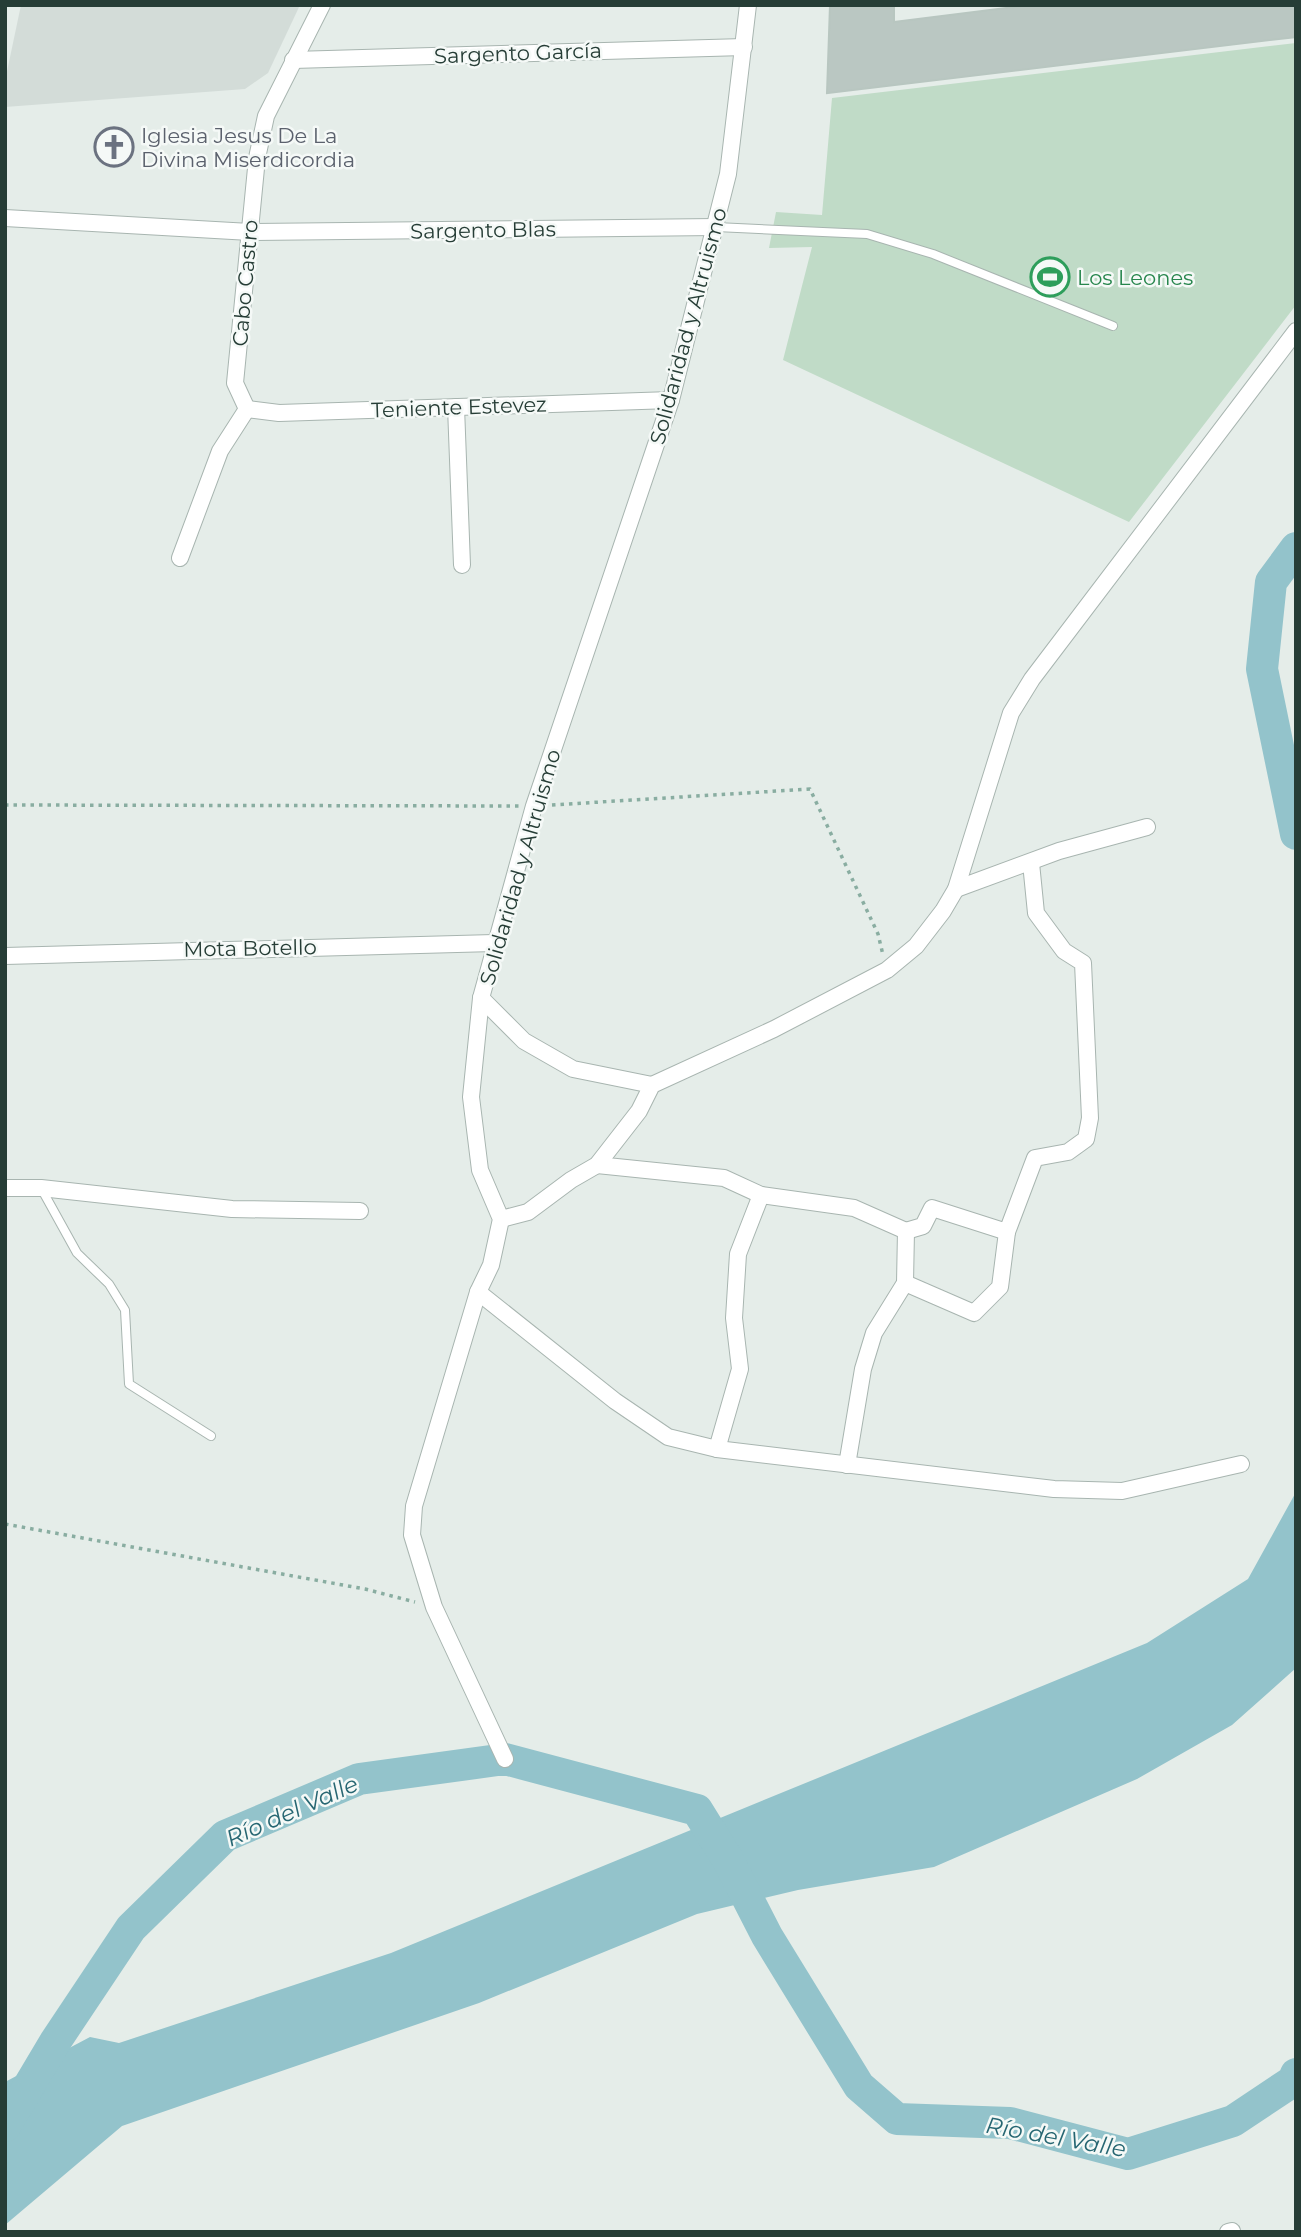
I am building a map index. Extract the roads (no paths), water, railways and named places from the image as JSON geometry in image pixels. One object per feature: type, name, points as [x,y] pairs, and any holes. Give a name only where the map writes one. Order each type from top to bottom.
[{"type":"street","name":"Cabo Castro","points":[[247,410],[235,383],[257,158],[266,116],[322,5]]},
{"type":"street","name":"Solidaridad y Altruismo","points":[[501,1219],[480,1170],[471,1097],[481,998],[494,943],[534,806],[671,400],[728,174],[748,5]]},
{"type":"street","name":"Sargento García","points":[[293,60],[744,47]]},
{"type":"street","name":"Sargento Blas","points":[[5,218],[250,232],[716,227]]},
{"type":"street","points":[[481,998],[524,1041],[573,1069],[652,1085],[774,1029],[887,970],[916,946],[956,889],[1011,713],[1032,679],[1296,331]]},
{"type":"street","name":"Teniente Estevez","points":[[247,410],[279,413],[671,400]]},
{"type":"street","points":[[456,407],[462,565]]},
{"type":"street","points":[[180,558],[220,451],[247,410]]},
{"type":"street","points":[[956,889],[1107,836],[1147,827]]},
{"type":"street","points":[[905,1283],[974,1314],[1000,1287],[1007,1231],[1035,1158],[1068,1152],[1086,1139],[1090,1118],[1083,963],[1064,951],[1036,914],[1031,863]]},
{"type":"street","name":"Mota Botello","points":[[5,956],[494,943]]},
{"type":"street","points":[[505,1759],[434,1607],[412,1535],[414,1506],[478,1292],[491,1265],[501,1219],[528,1212],[571,1180],[597,1165],[639,1111],[652,1085]]},
{"type":"street","points":[[597,1165],[724,1178],[761,1195],[854,1208],[906,1231],[923,1226],[932,1208],[1007,1231]]},
{"type":"street","points":[[5,1188],[41,1188],[232,1209],[360,1211]]},
{"type":"street","points":[[717,1449],[740,1369],[734,1318],[738,1254],[761,1195]]},
{"type":"street","points":[[847,1465],[863,1369],[874,1333],[905,1283],[906,1231]]},
{"type":"street","points":[[478,1292],[615,1401],[668,1437],[717,1449],[1054,1489],[1122,1491],[1241,1464]]},
{"type":"lane","points":[[716,227],[867,234],[933,254],[1113,326]]},
{"type":"lane","points":[[41,1188],[77,1253],[109,1284],[125,1310],[129,1384],[211,1436]]},
{"type":"water","points":[[1296,1492],[1296,1668],[1232,1725],[1137,1779],[934,1867],[798,1890],[697,1914],[479,2003],[122,2126],[5,2225],[5,2082],[90,2037],[119,2043],[391,1953],[1147,1643],[1248,1579]]},
{"type":"waterway","name":"Río del Valle","points":[[1296,548],[1271,582],[1262,669],[1296,834]]},
{"type":"waterway","name":"Río del Valle","points":[[5,2126],[55,2042],[131,1928],[225,1836],[359,1779],[505,1759],[697,1810],[728,1860],[767,1936],[859,2086],[897,2119],[1010,2123],[1128,2154],[1233,2121],[1293,2081],[1296,2074]]},
{"type":"place","name":"Iglesia Jesus De La Divina Miserdicordia","points":[[114,147]]},
{"type":"place","name":"Los Leones","points":[[1050,277]]}]
